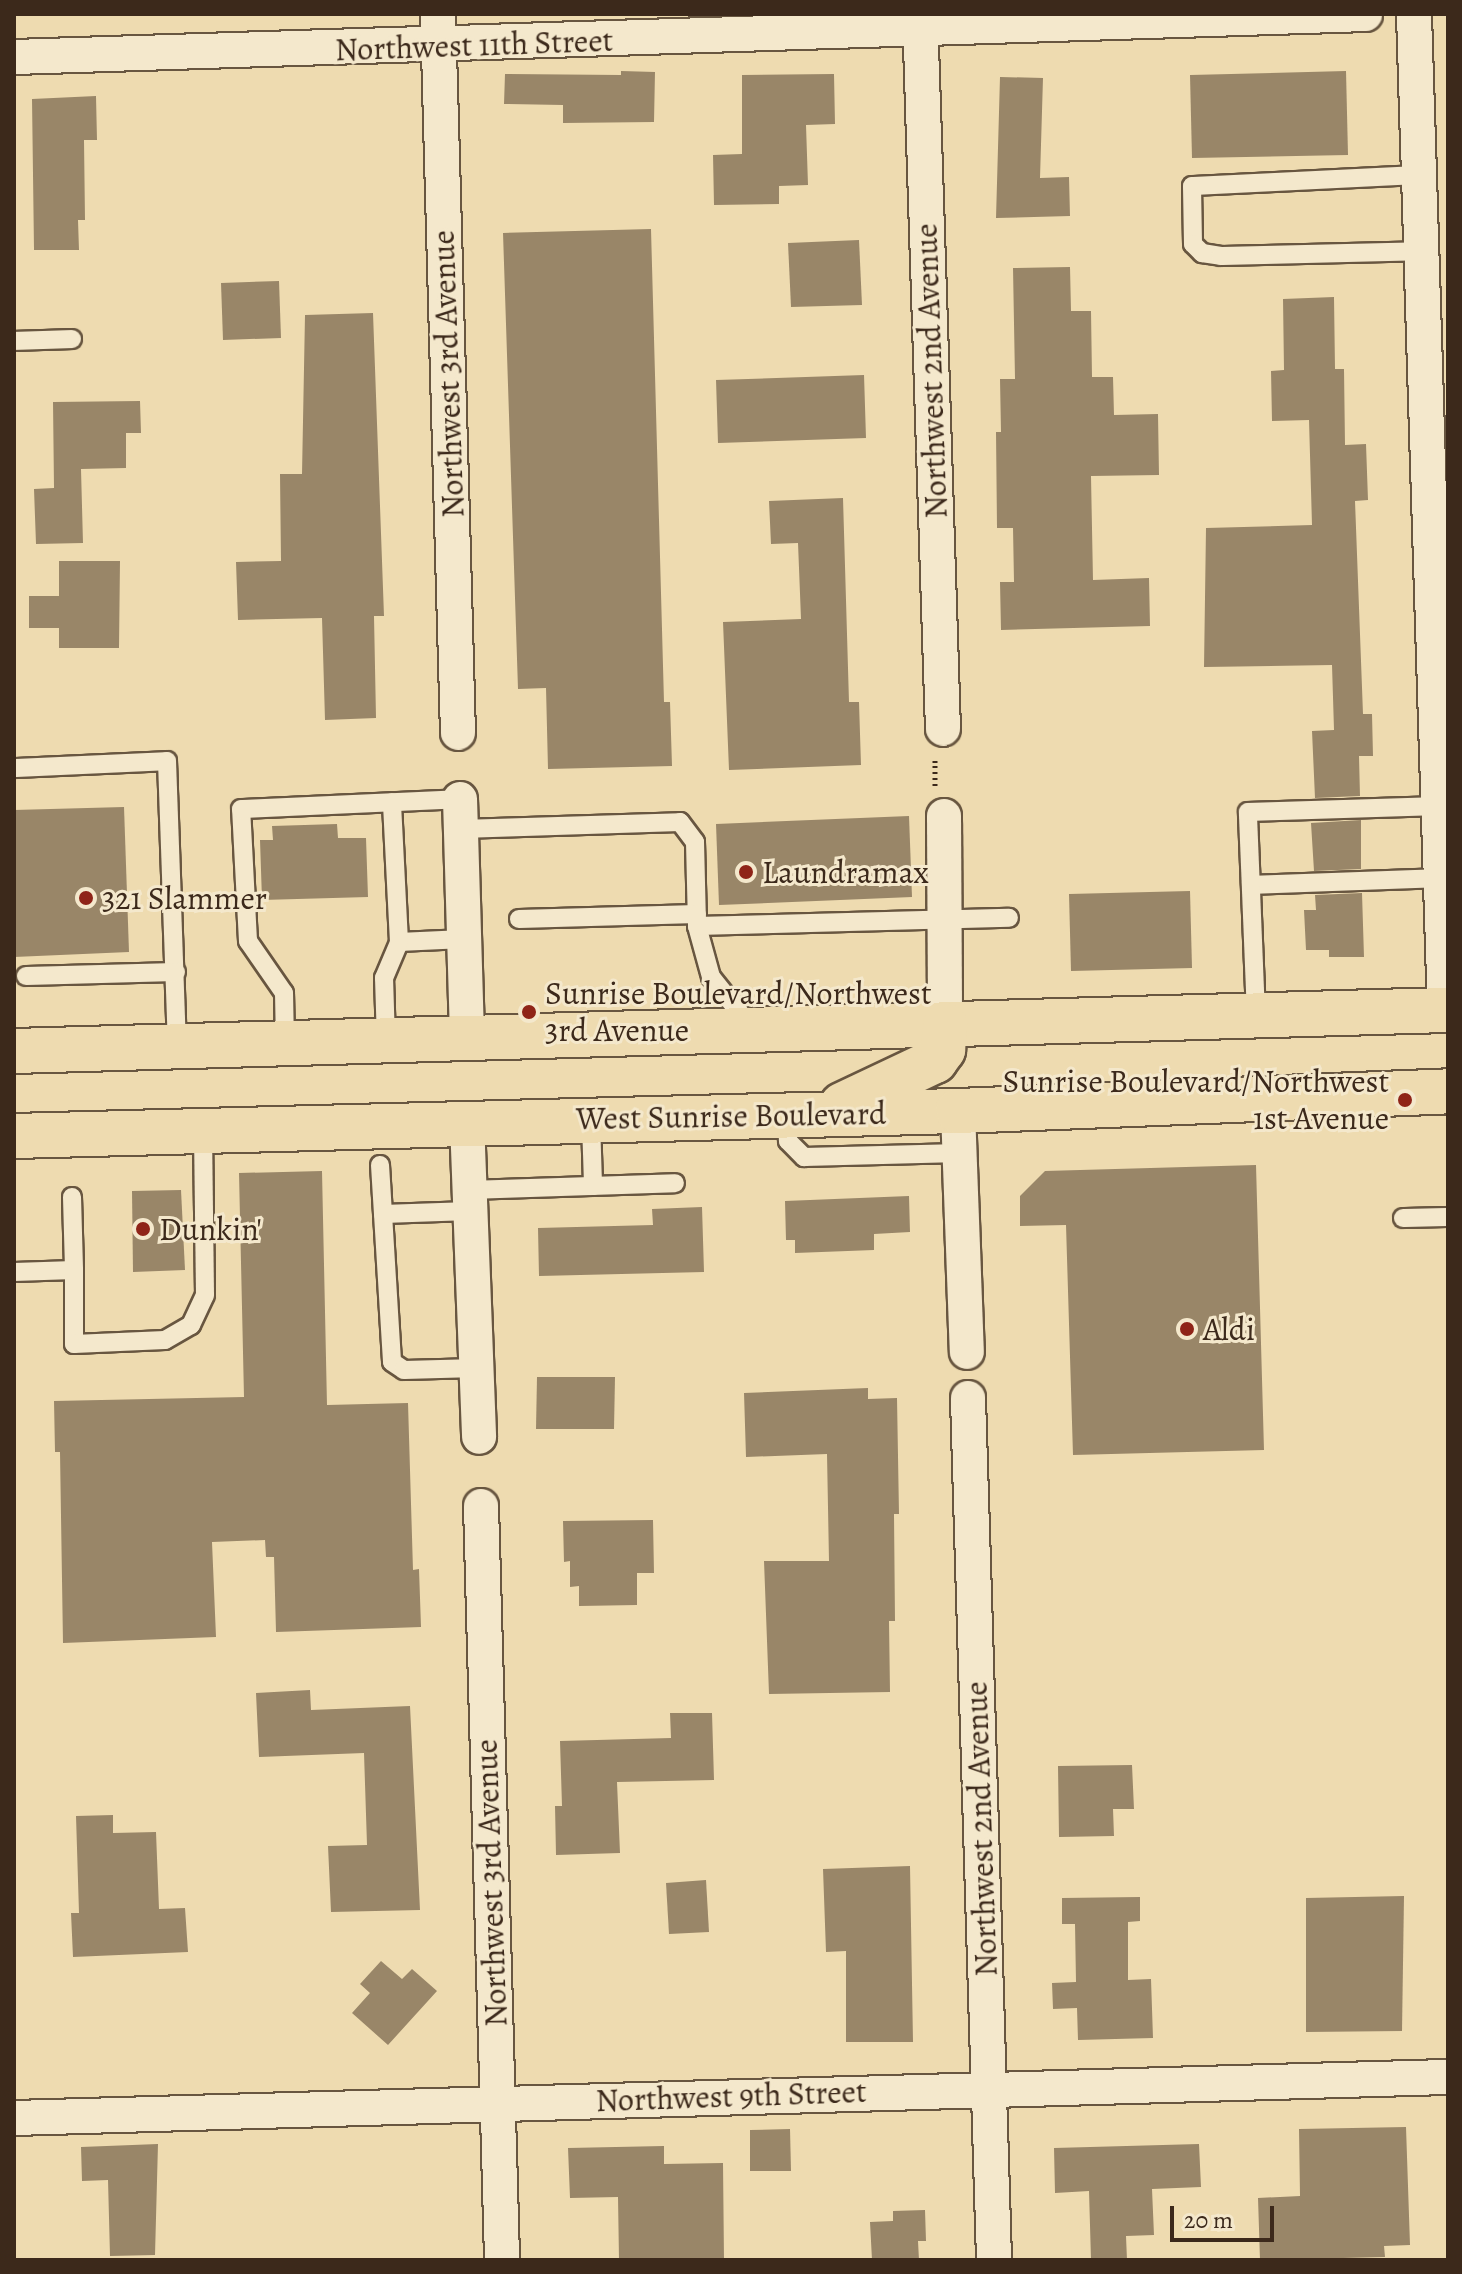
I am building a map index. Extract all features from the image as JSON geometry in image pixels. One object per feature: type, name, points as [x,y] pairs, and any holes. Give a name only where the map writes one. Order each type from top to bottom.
[{"type":"main road","points":[[14,1051],[1447,1010]]},
{"type":"main road","points":[[804,1114],[935,1061],[943,1050],[945,1025]]},
{"type":"main road","name":"West Sunrise Boulevard","points":[[14,1136],[804,1114],[959,1132],[1448,1091]]},
{"type":"street","name":"Northwest 11th Street","points":[[14,57],[438,31],[1365,14]]},
{"type":"street","points":[[1414,14],[1447,1010]]},
{"type":"street","name":"Northwest 2nd Avenue","points":[[920,22],[943,729]]},
{"type":"street","name":"Northwest 3rd Avenue","points":[[438,31],[458,733]]},
{"type":"street","points":[[460,814],[467,1039]]},
{"type":"street","points":[[944,816],[945,1025]]},
{"type":"street","points":[[467,1122],[479,1437]]},
{"type":"street","points":[[959,1132],[967,1352]]},
{"type":"street","name":"Northwest 2nd Avenue","points":[[968,1398],[994,2260]]},
{"type":"street","name":"Northwest 3rd Avenue","points":[[481,1506],[502,2260]]},
{"type":"street","name":"Northwest 9th Street","points":[[14,2118],[1448,2077]]},
{"type":"lane","points":[[1419,175],[1192,186],[1193,244],[1202,253],[1221,256],[1421,251]]},
{"type":"lane","points":[[14,341],[72,339]]},
{"type":"lane","points":[[14,768],[167,761],[177,1047]]},
{"type":"lane","points":[[386,1041],[384,978],[399,942],[392,802]]},
{"type":"lane","points":[[285,1044],[284,993],[248,941],[241,809],[392,802],[460,814],[680,822],[695,842],[697,920],[711,977],[753,1030]]},
{"type":"lane","points":[[1256,1016],[1248,812],[1439,806]]},
{"type":"lane","points":[[1251,885],[1441,878]]},
{"type":"lane","points":[[519,919],[943,921],[1009,918]]},
{"type":"lane","points":[[399,942],[464,939]]},
{"type":"lane","points":[[26,976],[176,972]]},
{"type":"lane","points":[[591,1119],[593,1186]]},
{"type":"lane","points":[[72,1197],[74,1344],[165,1340],[191,1325],[205,1295],[203,1130]]},
{"type":"lane","points":[[380,1165],[392,1362],[404,1370],[477,1368]]},
{"type":"lane","points":[[383,1214],[593,1186],[675,1183]]},
{"type":"lane","points":[[1403,1218],[1448,1217]]},
{"type":"lane","points":[[14,1272],[74,1270]]},
{"type":"path","points":[[943,729],[935,745],[935,789],[936,803],[944,816]]},
{"type":"building","points":[[621,71],[655,72],[654,122],[563,123],[563,105],[504,104],[505,74],[621,75]]},
{"type":"building","points":[[1346,71],[1348,155],[1192,158],[1190,75]]},
{"type":"building","points":[[834,74],[835,124],[806,125],[808,185],[779,186],[779,204],[714,205],[713,155],[742,154],[742,75]]},
{"type":"building","points":[[1000,77],[1043,78],[1040,178],[1069,177],[1070,216],[996,218]]},
{"type":"building","points":[[96,96],[97,140],[84,140],[85,220],[78,220],[79,250],[34,250],[32,99]]},
{"type":"building","points":[[651,229],[664,702],[670,702],[672,766],[548,769],[546,688],[518,689],[503,233]]},
{"type":"building","points":[[859,240],[862,305],[791,307],[788,243]]},
{"type":"building","points":[[1070,267],[1071,311],[1091,311],[1092,377],[1113,377],[1114,415],[1158,414],[1159,475],[1091,476],[1093,580],[1149,578],[1150,626],[1001,630],[1000,582],[1014,582],[1013,528],[997,528],[996,432],[1001,432],[1000,379],[1015,379],[1013,268]]},
{"type":"building","points":[[279,281],[281,338],[223,340],[221,283]]},
{"type":"building","points":[[1334,297],[1335,369],[1344,369],[1345,445],[1366,444],[1368,500],[1355,501],[1363,714],[1372,714],[1373,756],[1359,756],[1360,796],[1315,798],[1312,731],[1334,730],[1332,665],[1204,667],[1206,528],[1312,525],[1309,420],[1272,421],[1271,371],[1284,370],[1283,299]]},
{"type":"building","points":[[373,313],[384,616],[374,616],[376,718],[325,720],[322,618],[238,620],[236,562],[281,561],[280,474],[302,474],[305,315]]},
{"type":"building","points":[[864,375],[866,438],[718,443],[716,380]]},
{"type":"building","points":[[140,401],[141,433],[126,433],[126,468],[81,469],[83,543],[36,544],[34,489],[54,488],[53,402]]},
{"type":"building","points":[[843,498],[849,702],[859,702],[861,765],[729,770],[723,622],[801,619],[798,543],[771,544],[769,501]]},
{"type":"building","points":[[59,561],[120,561],[119,648],[59,648],[59,628],[29,628],[29,596],[59,596]]},
{"type":"building","points":[[124,807],[129,952],[14,957],[14,810]]},
{"type":"building","points":[[909,816],[912,897],[719,905],[716,824]]},
{"type":"building","points":[[1361,820],[1361,869],[1314,871],[1311,823]]},
{"type":"building","points":[[337,824],[338,838],[366,838],[368,897],[262,900],[260,840],[273,840],[272,826]]},
{"type":"building","points":[[1190,891],[1192,968],[1071,971],[1069,894]]},
{"type":"building","points":[[1362,893],[1364,957],[1329,957],[1329,950],[1306,950],[1304,910],[1316,910],[1315,895]]},
{"type":"building","points":[[1256,1165],[1264,1450],[1073,1455],[1066,1225],[1020,1226],[1020,1196],[1045,1171]]},
{"type":"building","points":[[322,1171],[327,1405],[408,1403],[413,1570],[419,1569],[421,1627],[276,1632],[274,1557],[266,1557],[265,1540],[212,1542],[216,1637],[63,1643],[60,1452],[55,1452],[54,1401],[244,1397],[239,1173]]},
{"type":"building","points":[[181,1190],[185,1270],[133,1272],[132,1191]]},
{"type":"building","points":[[909,1196],[910,1232],[874,1234],[874,1250],[795,1253],[795,1240],[786,1240],[785,1201]]},
{"type":"building","points":[[702,1207],[704,1272],[539,1276],[538,1228],[653,1225],[652,1209]]},
{"type":"building","points":[[537,1377],[615,1377],[614,1429],[536,1429]]},
{"type":"building","points":[[868,1388],[868,1399],[897,1398],[899,1514],[894,1514],[895,1621],[889,1621],[890,1692],[769,1694],[764,1561],[829,1561],[827,1454],[746,1457],[744,1393]]},
{"type":"building","points":[[653,1520],[654,1573],[637,1573],[637,1605],[579,1606],[579,1586],[570,1587],[570,1561],[564,1562],[563,1521]]},
{"type":"building","points":[[310,1690],[311,1710],[410,1706],[420,1910],[331,1912],[328,1846],[367,1845],[364,1753],[259,1757],[256,1693]]},
{"type":"building","points":[[670,1713],[712,1713],[714,1780],[617,1782],[620,1853],[556,1855],[555,1806],[562,1806],[560,1741],[671,1738]]},
{"type":"building","points":[[1132,1765],[1134,1809],[1113,1809],[1114,1836],[1059,1837],[1058,1766]]},
{"type":"building","points":[[113,1815],[113,1833],[156,1832],[159,1909],[185,1908],[188,1952],[73,1957],[71,1913],[79,1913],[76,1816]]},
{"type":"building","points":[[910,1866],[913,2042],[846,2042],[846,1951],[826,1952],[823,1869]]},
{"type":"building","points":[[706,1880],[709,1932],[669,1934],[666,1883]]},
{"type":"building","points":[[1404,1896],[1402,2031],[1306,2032],[1306,1898]]},
{"type":"building","points":[[1140,1897],[1140,1921],[1128,1922],[1128,1980],[1151,1979],[1153,2038],[1078,2040],[1077,2008],[1053,2009],[1052,1983],[1076,1982],[1075,1924],[1062,1924],[1062,1898]]},
{"type":"building","points":[[381,1961],[402,1979],[412,1969],[437,1991],[388,2045],[352,2013],[370,1993],[360,1984]]},
{"type":"building","points":[[1406,2127],[1410,2245],[1384,2246],[1385,2257],[1260,2260],[1258,2198],[1300,2196],[1299,2129]]},
{"type":"building","points":[[790,2129],[791,2171],[750,2171],[750,2130]]},
{"type":"building","points":[[158,2144],[155,2255],[110,2256],[108,2180],[82,2181],[81,2147]]},
{"type":"building","points":[[1199,2144],[1201,2187],[1152,2189],[1154,2235],[1126,2236],[1127,2260],[1091,2260],[1089,2191],[1055,2193],[1054,2148]]},
{"type":"building","points":[[664,2146],[664,2164],[723,2163],[724,2260],[619,2260],[618,2197],[570,2198],[568,2148]]},
{"type":"building","points":[[925,2210],[926,2241],[918,2241],[919,2260],[872,2260],[870,2222],[893,2221],[893,2211]]},
{"type":"place","name":"Laundramax","points":[[746,872]]},
{"type":"place","name":"321 Slammer","points":[[86,898]]},
{"type":"place","name":"Sunrise Boulevard/Northwest 3rd Avenue","points":[[529,1012]]},
{"type":"place","name":"Sunrise Boulevard/Northwest 1st Avenue","points":[[1405,1100]]},
{"type":"place","name":"Dunkin'","points":[[143,1229]]},
{"type":"place","name":"Aldi","points":[[1187,1329]]}]
